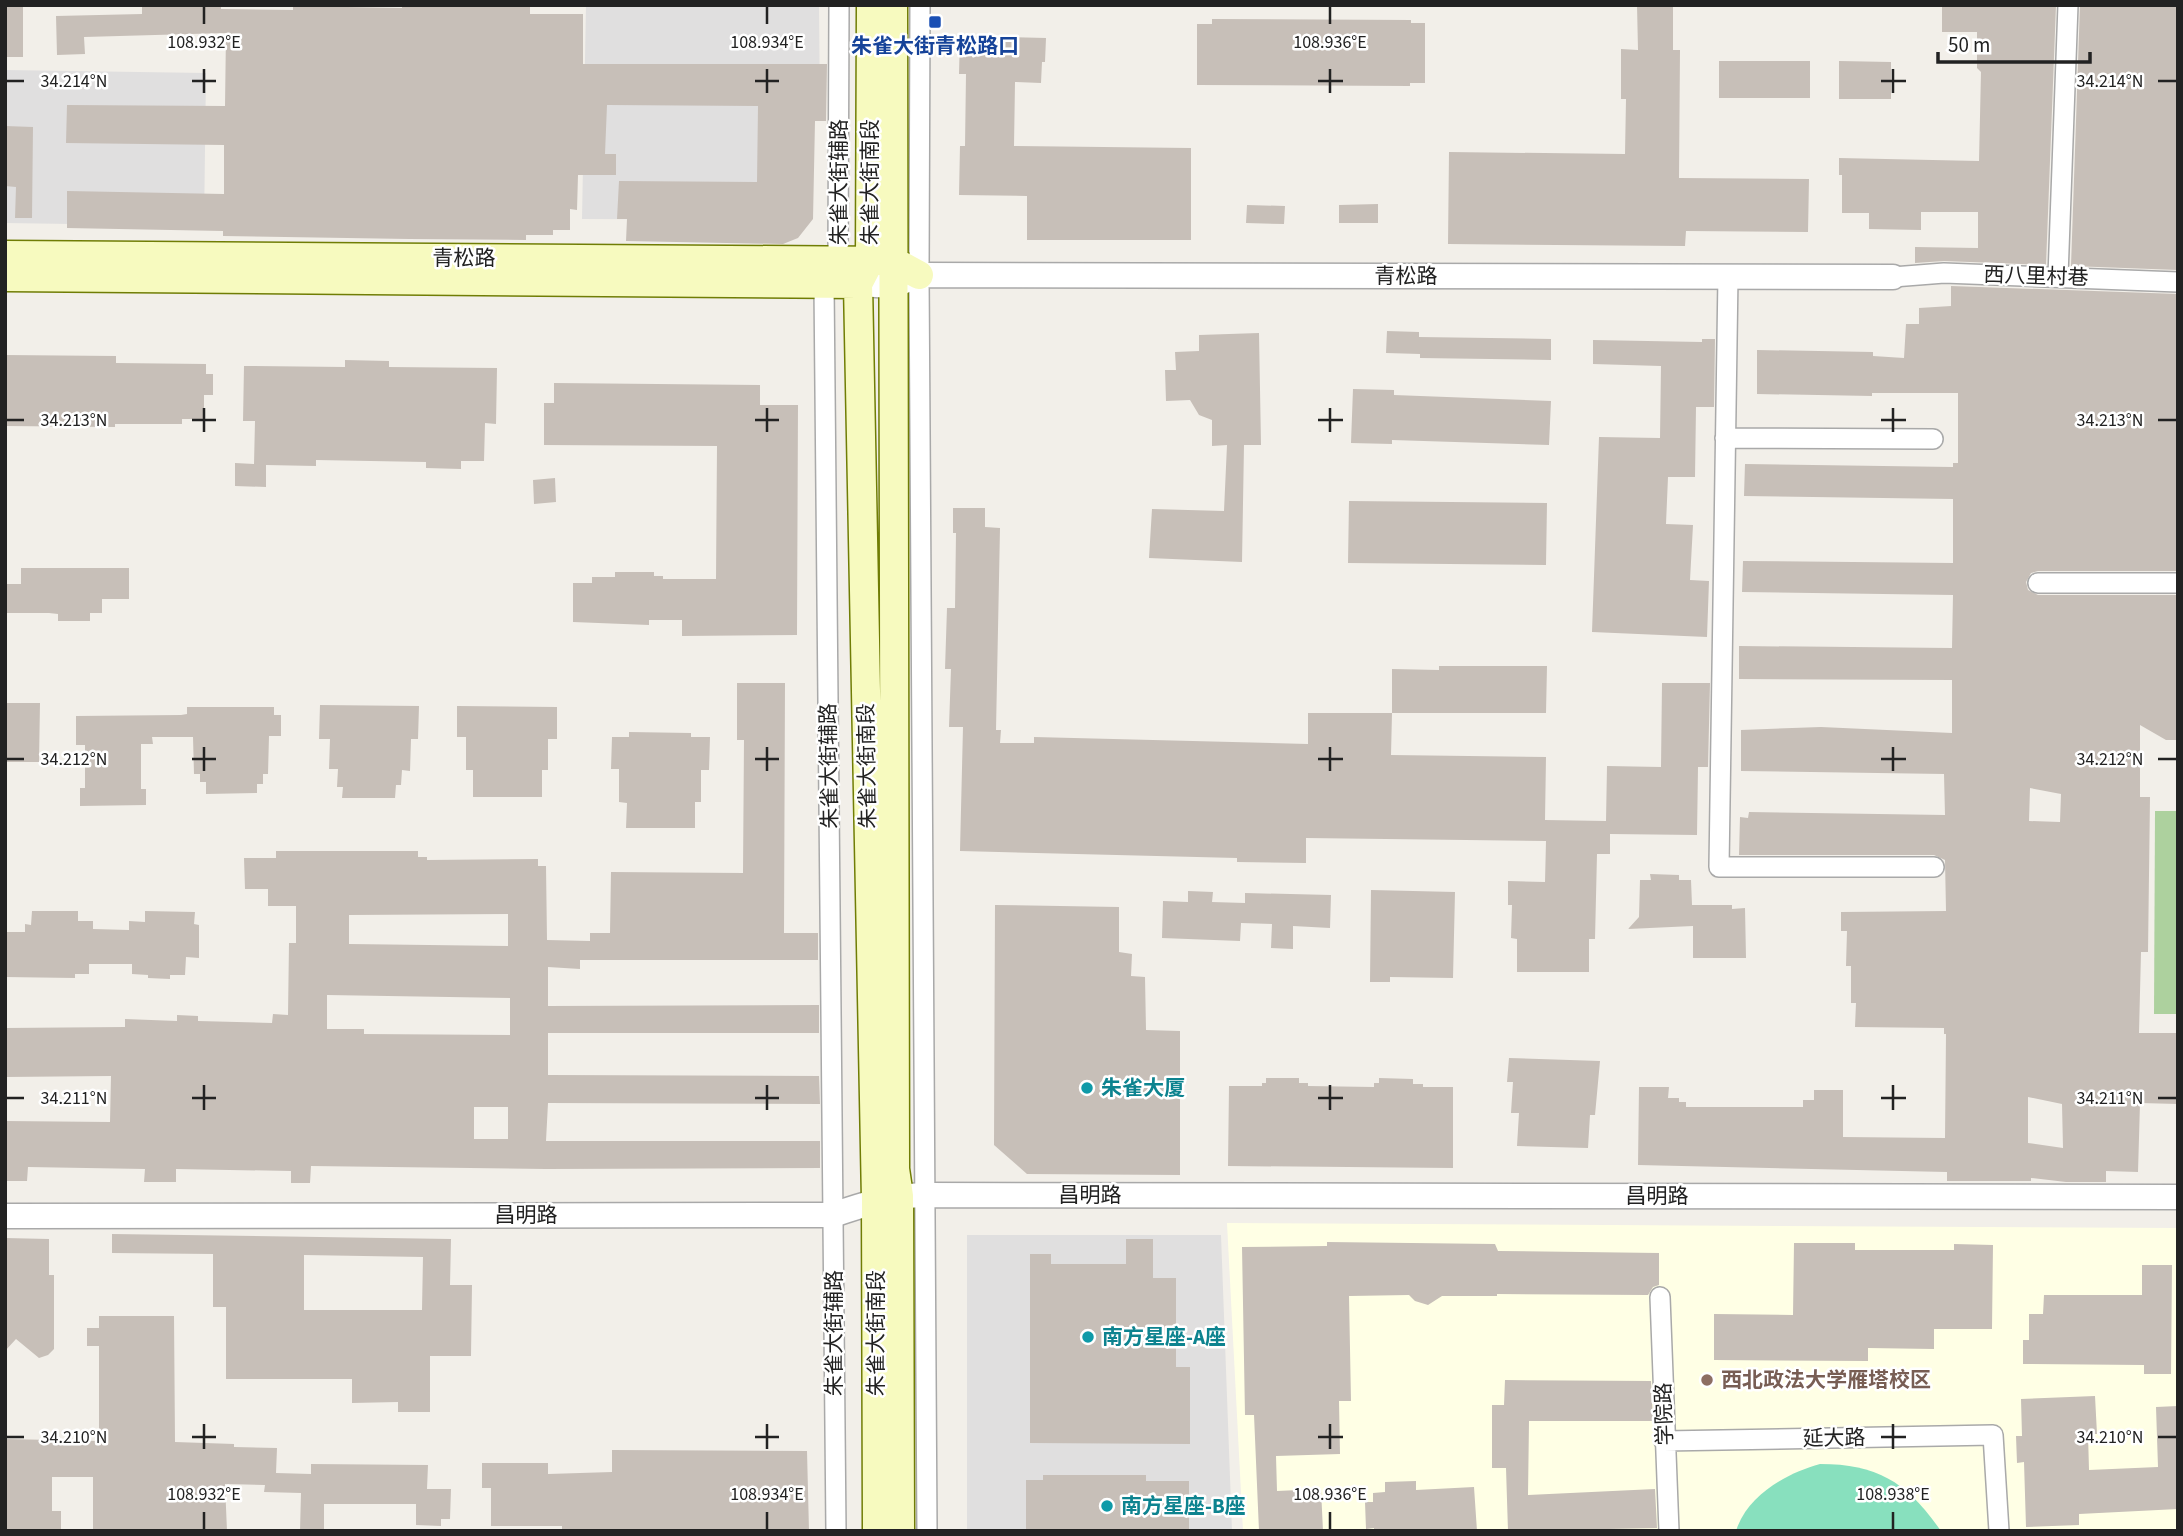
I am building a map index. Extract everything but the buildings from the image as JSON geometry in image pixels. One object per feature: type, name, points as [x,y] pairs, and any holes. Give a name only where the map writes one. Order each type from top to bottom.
[{"type":"main road","name":"朱雀大街南段","points":[[871,5],[895,1169],[900,1197],[900,1531]]},
{"type":"main road","name":"朱雀大街南段","points":[[878,273],[894,5]]},
{"type":"main road","name":"青松路","points":[[5,255],[831,273]]},
{"type":"main road","name":"青松路","points":[[5,277],[831,273],[919,275]]},
{"type":"main road","name":"朱雀大街南段","points":[[877,1531],[900,1197]]},
{"type":"street","name":"朱雀大街辅路","points":[[836,1531],[831,273],[839,5]]},
{"type":"street","points":[[920,5],[919,275],[900,1197],[928,1531]]},
{"type":"street","points":[[2059,276],[2068,5]]},
{"type":"street","name":"西八里村巷","points":[[1894,277],[1944,273],[2178,282]]},
{"type":"street","name":"青松路","points":[[919,275],[1894,277]]},
{"type":"street","points":[[1728,276],[1719,867],[1934,867]]},
{"type":"street","points":[[1725,438],[1933,439]]},
{"type":"street","points":[[2038,583],[2178,583]]},
{"type":"street","name":"昌明路","points":[[5,1216],[833,1215],[900,1197],[2178,1197]]},
{"type":"street","name":"学院路","points":[[1660,1297],[1669,1531]]},
{"type":"street","name":"延大路","points":[[1664,1441],[1993,1435],[1998,1531]]},
{"type":"shaded area","points":[[586,5],[819,5],[820,114],[796,114],[801,220],[582,219]]},
{"type":"shaded area","points":[[5,70],[206,73],[204,226],[5,223]]},
{"type":"shaded area","name":"西北政法大学雁塔校区","points":[[1227,1223],[2178,1228],[2178,1531],[1243,1531]]},
{"type":"shaded area","points":[[967,1235],[1221,1235],[1232,1531],[967,1531]]},
{"type":"green space","points":[[2155,811],[2178,811],[2178,1014],[2154,1014]]},
{"type":"green space","points":[[1820,1464],[1859,1468],[1890,1480],[1916,1500],[1941,1531],[1736,1531],[1749,1507],[1770,1487],[1795,1473]]},
{"type":"place","name":"朱雀大街青松路口","points":[[935,22]]},
{"type":"place","name":"朱雀大厦","points":[[1087,1088]]},
{"type":"place","name":"南方星座-A座","points":[[1088,1337]]},
{"type":"place","name":"西北政法大学雁塔校区","points":[[1707,1380]]},
{"type":"place","name":"南方星座-B座","points":[[1107,1506]]}]
